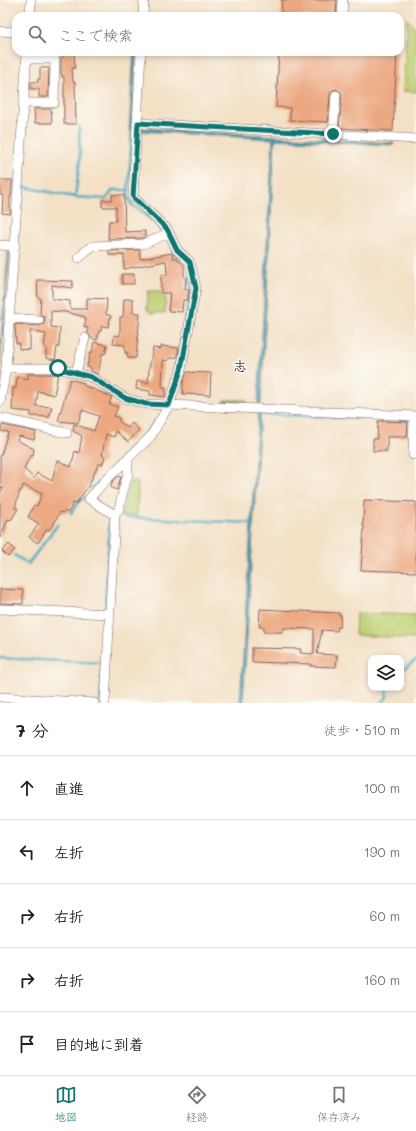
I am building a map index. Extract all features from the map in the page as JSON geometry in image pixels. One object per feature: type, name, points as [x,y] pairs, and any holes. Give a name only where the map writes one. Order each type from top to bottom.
[{"type":"street","points":[[30,12],[31,0]]},
{"type":"street","points":[[143,12],[144,0]]},
{"type":"street","points":[[342,12],[343,0]]},
{"type":"street","points":[[0,31],[12,32]]},
{"type":"street","points":[[0,402],[6,368],[10,318],[27,56]]},
{"type":"street","points":[[24,103],[54,104],[54,59],[34,56]]},
{"type":"street","points":[[115,515],[90,499],[104,482],[151,436],[169,405],[181,370],[196,288],[190,262],[177,250],[167,229],[133,197],[141,56]]},
{"type":"street","points":[[333,134],[336,95]]},
{"type":"street","points":[[138,123],[416,139]]},
{"type":"street","points":[[80,258],[93,246],[143,244],[169,233]]},
{"type":"street","points":[[0,245],[15,246]]},
{"type":"street","points":[[10,318],[39,320]]},
{"type":"street","points":[[76,373],[85,338]]},
{"type":"street","points":[[6,368],[58,368],[98,381],[125,398],[146,404],[415,416],[413,455]]},
{"type":"street","points":[[0,418],[68,433]]},
{"type":"street","points":[[105,703],[115,515],[120,509],[128,475],[128,459]]},
{"type":"street","points":[[0,609],[110,614]]},
{"type":"street","points":[[0,697],[94,703]]},
{"type":"green space","points":[[407,19],[416,28],[416,92],[403,91]]},
{"type":"green space","points":[[148,291],[160,291],[160,294],[166,295],[165,313],[150,313],[149,310],[147,310]]},
{"type":"green space","points":[[224,400],[246,400],[246,404],[224,403]]},
{"type":"green space","points":[[130,482],[138,482],[137,515],[121,515]]},
{"type":"green space","points":[[356,613],[416,615],[416,639],[355,635]]},
{"type":"water","points":[[134,56],[136,56],[132,127],[134,127],[134,130],[129,130]]},
{"type":"water","points":[[141,128],[394,143],[393,145],[275,139],[261,404],[258,404],[273,139],[141,131]]},
{"type":"water","points":[[8,252],[10,252],[0,365],[0,351]]},
{"type":"water","points":[[258,413],[260,413],[243,703],[240,703]]},
{"type":"building","points":[[282,0],[337,0],[336,12],[281,12]]},
{"type":"building","points":[[63,56],[74,56],[75,68],[72,68],[73,82],[75,82],[76,124],[64,124],[64,77],[62,77],[61,74],[61,58],[63,58]]},
{"type":"building","points":[[279,56],[397,56],[393,131],[339,128],[342,95],[337,89],[333,90],[330,94],[328,122],[290,120],[290,108],[276,107]]},
{"type":"building","points":[[40,68],[49,68],[48,97],[39,97],[39,89],[31,89],[31,82],[38,82],[38,79],[40,79]]},
{"type":"building","points":[[34,109],[51,109],[52,123],[35,123]]},
{"type":"building","points":[[0,180],[12,180],[10,214],[2,213],[3,195],[0,195]]},
{"type":"building","points":[[112,195],[124,195],[125,232],[145,231],[145,237],[108,239],[109,221],[116,221],[116,207],[102,207],[102,200],[112,200]]},
{"type":"building","points":[[140,250],[140,259],[172,253],[173,258],[177,258],[184,265],[184,277],[186,278],[185,289],[189,289],[188,300],[183,300],[182,312],[168,311],[170,293],[161,293],[161,275],[167,275],[166,261],[124,269],[124,255],[109,255],[109,251]]},
{"type":"building","points":[[122,274],[134,274],[134,284],[122,284]]},
{"type":"building","points":[[37,280],[73,281],[72,288],[52,285],[52,299],[70,301],[70,309],[87,309],[87,298],[107,299],[106,314],[111,316],[108,327],[102,326],[97,340],[91,338],[87,332],[88,328],[84,327],[85,317],[66,312],[51,311],[51,327],[60,328],[59,347],[57,347],[55,360],[46,358],[46,347],[44,347],[46,334],[30,331],[30,350],[19,349],[19,343],[16,343],[15,324],[39,326],[44,324],[45,321],[44,317],[40,314],[41,298],[38,298]]},
{"type":"building","points":[[124,299],[133,299],[133,313],[140,313],[136,358],[127,358],[128,353],[125,353],[125,345],[113,344],[114,335],[120,336],[120,317],[123,317]]},
{"type":"building","points":[[94,342],[107,345],[105,354],[102,354],[98,374],[91,371],[91,368],[87,367]]},
{"type":"building","points":[[161,346],[179,348],[177,357],[168,359],[168,361],[163,360],[162,387],[166,387],[165,397],[150,395],[150,391],[136,389],[137,381],[148,383],[153,348],[161,349]]},
{"type":"building","points":[[187,372],[211,373],[210,395],[183,394],[183,383]]},
{"type":"building","points":[[28,374],[58,374],[54,395],[38,391],[36,406],[52,407],[49,417],[31,416],[31,412],[12,410],[13,388],[16,388],[17,377],[28,379]]},
{"type":"building","points":[[70,379],[84,383],[83,385],[112,397],[109,404],[118,407],[114,416],[120,419],[119,421],[128,428],[132,423],[139,430],[128,442],[116,431],[114,437],[106,434],[102,455],[105,457],[102,465],[99,463],[89,485],[76,504],[73,503],[68,513],[65,511],[63,513],[60,512],[53,525],[49,530],[47,529],[38,543],[29,537],[39,524],[28,517],[34,505],[37,506],[42,494],[23,485],[15,508],[18,509],[11,520],[8,519],[0,538],[0,494],[3,488],[0,487],[0,458],[8,432],[1,431],[2,425],[36,432],[34,440],[19,436],[17,440],[34,449],[33,456],[30,456],[24,469],[34,478],[37,473],[52,481],[57,460],[71,467],[75,451],[79,453],[82,436],[73,431],[74,424],[94,431],[99,416],[82,410],[78,423],[58,421]]},
{"type":"building","points":[[378,421],[408,422],[407,437],[387,437],[387,451],[373,451],[373,439],[377,439]]},
{"type":"building","points":[[119,476],[121,477],[117,490],[111,488],[112,482]]},
{"type":"building","points":[[364,500],[416,502],[416,572],[361,570]]},
{"type":"building","points":[[9,544],[15,550],[8,557],[2,551]]},
{"type":"building","points":[[0,589],[23,590],[23,604],[0,603]]},
{"type":"building","points":[[260,609],[339,613],[339,615],[341,615],[340,627],[338,627],[337,631],[322,630],[317,654],[337,655],[336,667],[310,666],[311,664],[252,662],[252,648],[301,649],[300,653],[314,654],[314,629],[284,628],[282,632],[264,632],[264,627],[259,627]]},
{"type":"waterway","points":[[75,197],[80,160],[79,126]]},
{"type":"waterway","points":[[132,130],[128,196],[131,204],[155,223]]},
{"type":"waterway","points":[[24,187],[75,197],[106,199],[113,190],[129,190]]},
{"type":"waterway","points":[[173,250],[174,254],[179,258]]},
{"type":"waterway","points":[[172,384],[191,290],[189,277]]},
{"type":"waterway","points":[[259,414],[358,418]]},
{"type":"waterway","points":[[367,418],[412,421]]},
{"type":"waterway","points":[[92,489],[155,421]]},
{"type":"waterway","points":[[71,513],[79,501],[86,497]]},
{"type":"waterway","points":[[100,703],[109,531],[109,516],[107,515]]},
{"type":"waterway","points":[[123,517],[251,523]]},
{"type":"waterway","points":[[14,555],[28,564],[58,524]]},
{"type":"waterway","points":[[0,658],[102,663]]},
{"type":"waterway","points":[[404,669],[416,660]]},
{"type":"waterway","points":[[382,703],[387,697],[386,691]]},
{"type":"district","name":"志","points":[[240,365]]},
{"type":"route","points":[[58,368],[91,377],[125,398],[146,404],[169,405],[181,370],[196,288],[190,262],[177,250],[167,229],[133,197],[138,123],[333,134]]}]
